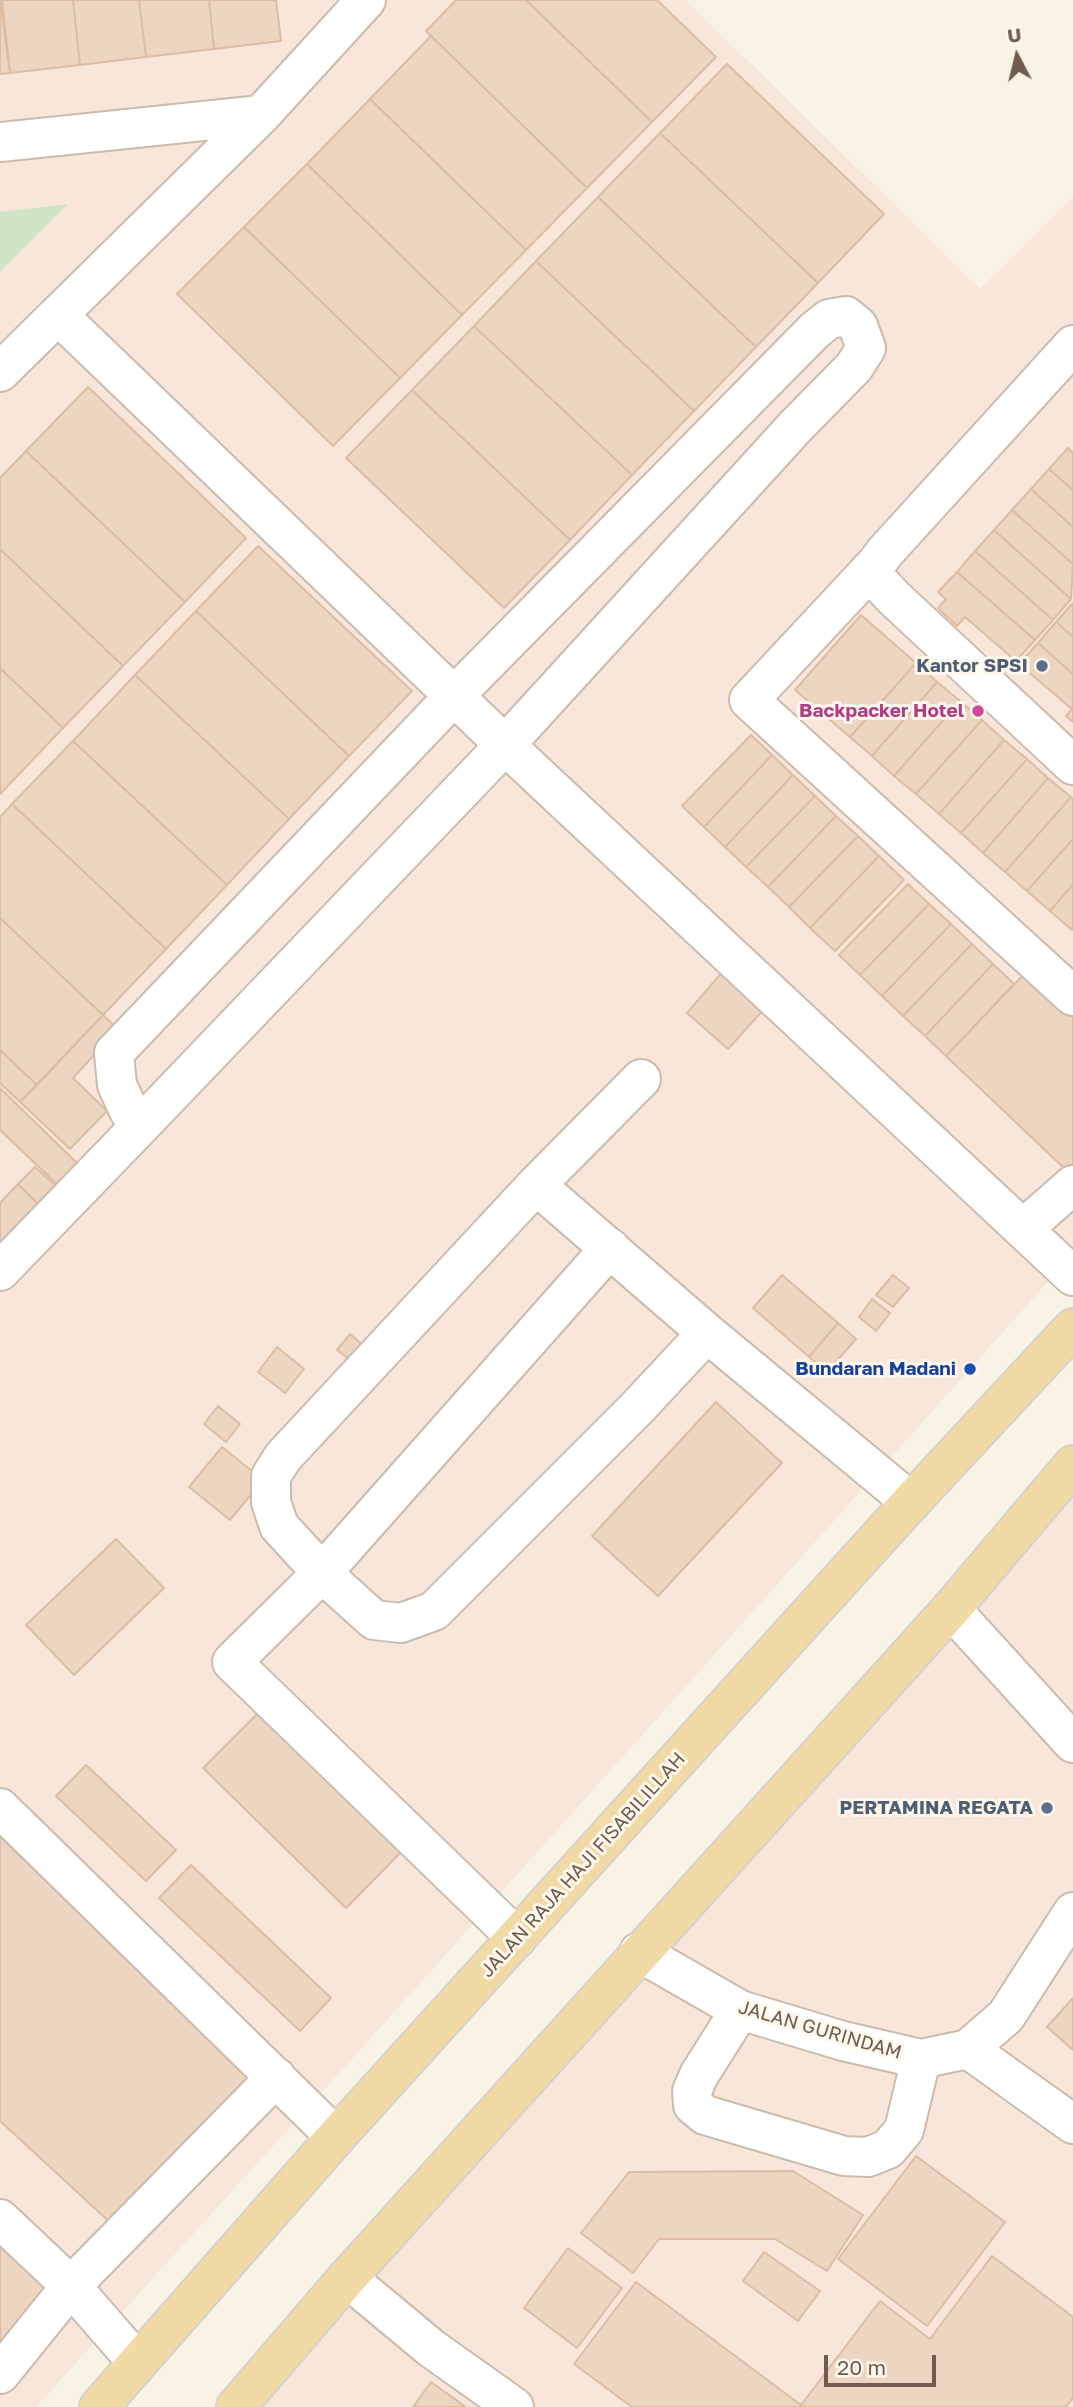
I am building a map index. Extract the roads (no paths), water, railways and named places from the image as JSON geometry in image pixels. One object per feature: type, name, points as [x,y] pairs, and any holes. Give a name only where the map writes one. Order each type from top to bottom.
[{"type":"main road","name":"JALAN RAJA HAJI FISABILILLAH","points":[[99,2407],[336,2137],[911,1502],[1073,1328]]},
{"type":"main road","points":[[236,2407],[347,2278],[639,1952],[951,1609],[1073,1465]]},
{"type":"street","points":[[0,372],[261,115],[366,0]]},
{"type":"street","points":[[0,142],[261,115]]},
{"type":"street","points":[[58,315],[505,745],[1073,1276]]},
{"type":"street","points":[[0,1271],[146,1120],[505,745],[796,426],[854,367],[866,348],[858,326],[846,316],[829,319],[816,330],[454,696],[114,1053],[117,1085],[129,1111],[146,1120]]},
{"type":"street","points":[[1073,345],[869,572],[749,700],[1073,996]]},
{"type":"street","points":[[869,572],[1073,765]]},
{"type":"street","points":[[641,1079],[536,1185],[283,1457],[271,1476],[271,1502],[279,1526],[322,1573],[374,1620],[401,1623],[434,1611],[707,1333]]},
{"type":"street","points":[[536,1185],[707,1333],[911,1502]]},
{"type":"street","points":[[1024,1228],[1073,1185]]},
{"type":"street","points":[[517,1937],[232,1662],[322,1573],[610,1248]]},
{"type":"street","points":[[951,1609],[1073,1743]]},
{"type":"street","points":[[0,1808],[336,2137]]},
{"type":"street","points":[[1073,1912],[1006,2016],[968,2049],[1073,2124]]},
{"type":"street","name":"JALAN GURINDAM","points":[[639,1952],[740,2010],[843,2041],[921,2059],[968,2049]]},
{"type":"street","points":[[740,2010],[699,2075],[692,2091],[694,2105],[705,2115],[844,2156],[867,2157],[888,2149],[904,2130],[921,2059]]},
{"type":"street","points":[[0,2374],[71,2286],[276,2077]]},
{"type":"street","points":[[0,2219],[71,2286],[137,2362]]},
{"type":"street","points":[[347,2278],[431,2348],[514,2407]]},
{"type":"place","name":"Kantor SPSI","points":[[1042,666]]},
{"type":"place","name":"Backpacker Hotel","points":[[978,711]]},
{"type":"place","name":"Bundaran Madani","points":[[970,1369]]},
{"type":"place","name":"PERTAMINA REGATA","points":[[1047,1808]]}]
